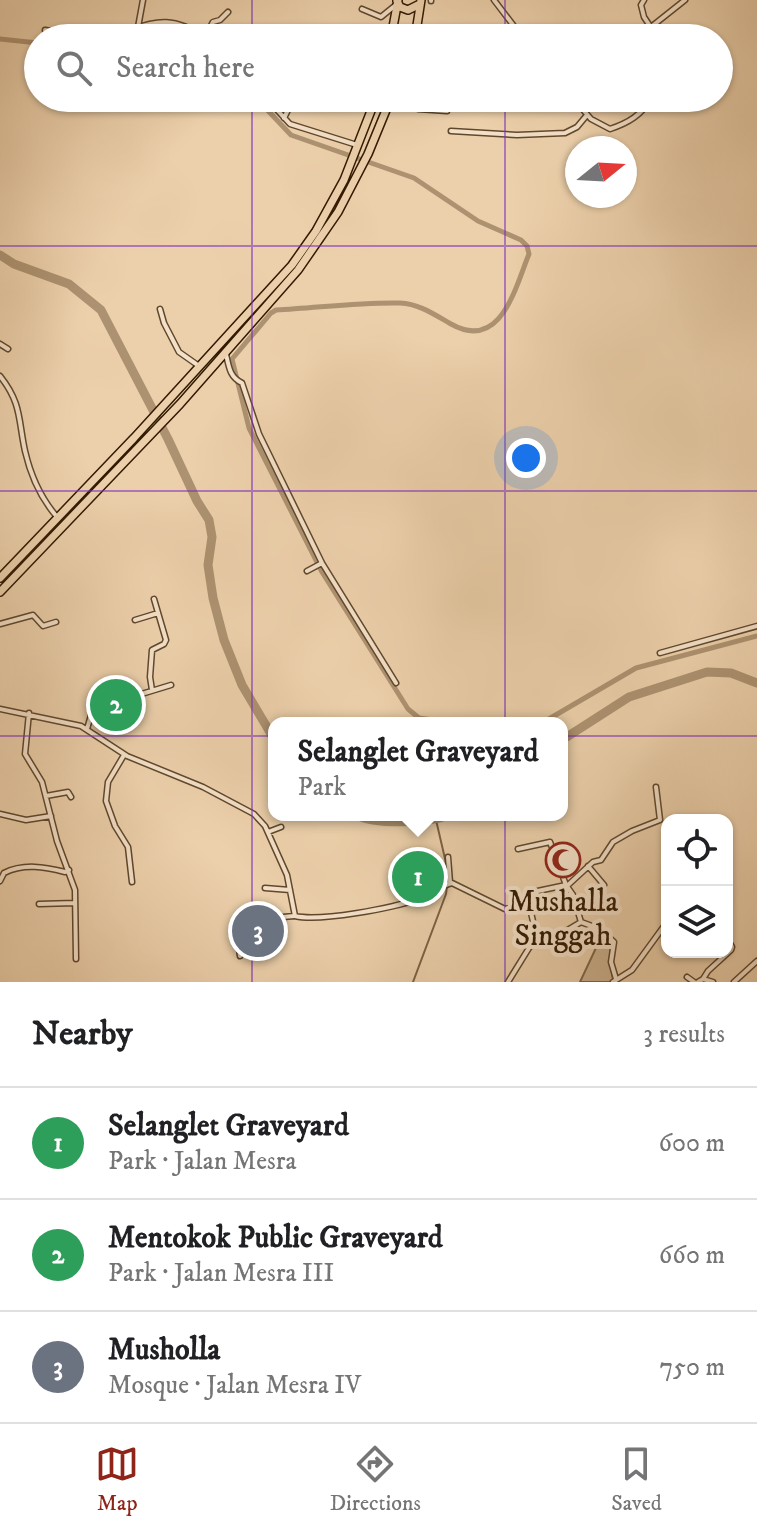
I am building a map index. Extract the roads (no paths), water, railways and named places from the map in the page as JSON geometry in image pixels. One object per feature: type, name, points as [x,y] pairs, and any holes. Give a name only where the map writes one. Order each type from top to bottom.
[{"type":"highway","points":[[397,2],[408,10],[421,2]]},
{"type":"highway","points":[[393,24],[397,2]]},
{"type":"highway","points":[[417,24],[421,2]]},
{"type":"highway","points":[[0,578],[295,267],[352,163],[371,112]]},
{"type":"highway","points":[[0,592],[180,404],[295,267],[338,212],[385,112]]},
{"type":"street","points":[[137,24],[143,0]]},
{"type":"street","points":[[494,0],[512,24]]},
{"type":"street","points":[[644,0],[640,8],[649,24]]},
{"type":"street","points":[[655,24],[685,0]]},
{"type":"street","points":[[362,9],[381,17],[397,2]]},
{"type":"street","points":[[211,24],[228,12]]},
{"type":"street","points":[[157,24],[170,21],[184,24]]},
{"type":"street","points":[[279,112],[298,127],[359,147]]},
{"type":"street","points":[[284,118],[287,112]]},
{"type":"street","points":[[585,112],[598,124],[610,129],[642,112]]},
{"type":"street","points":[[451,131],[517,135],[549,131],[565,133],[577,127],[587,115]]},
{"type":"street","points":[[160,309],[179,352],[199,366]]},
{"type":"street","points":[[0,345],[8,349]]},
{"type":"street","points":[[225,352],[229,370],[238,381],[259,434],[321,563],[396,683]]},
{"type":"street","points":[[0,376],[14,395],[26,454],[38,492],[58,518]]},
{"type":"street","points":[[307,571],[321,563]]},
{"type":"street","points":[[152,690],[152,650],[166,640],[154,599]]},
{"type":"street","points":[[135,620],[158,613]]},
{"type":"street","points":[[0,624],[32,615],[43,626],[56,622]]},
{"type":"street","points":[[660,653],[757,626]]},
{"type":"street","points":[[87,729],[94,705],[100,698],[112,694],[135,696],[171,685]]},
{"type":"street","points":[[0,709],[29,713],[87,729],[124,755],[239,804],[262,821],[268,832],[287,875],[294,916]]},
{"type":"street","points":[[29,713],[25,754],[39,774],[75,890],[76,959]]},
{"type":"street","points":[[124,755],[108,782],[106,801],[115,826],[128,847],[132,882]]},
{"type":"street","points":[[240,956],[238,940],[242,921],[294,916],[312,918],[378,909],[421,898],[449,883],[462,886],[505,909],[517,907],[527,895],[566,886],[588,866],[601,860],[613,842],[660,820],[656,787]]},
{"type":"street","points":[[46,796],[68,792],[71,797]]},
{"type":"street","points":[[0,814],[26,820],[51,816]]},
{"type":"street","points":[[268,832],[281,827]]},
{"type":"street","points":[[518,849],[550,842],[581,922]]},
{"type":"street","points":[[448,857],[449,883]]},
{"type":"street","points":[[411,869],[430,861],[437,865],[441,887]]},
{"type":"street","points":[[577,909],[604,885],[588,866]]},
{"type":"street","points":[[0,881],[2,873],[23,867],[69,870]]},
{"type":"street","points":[[265,888],[290,890]]},
{"type":"street","points":[[508,982],[538,939],[527,895]]},
{"type":"street","points":[[39,904],[75,903]]},
{"type":"street","points":[[566,931],[581,922]]},
{"type":"street","points":[[581,922],[600,929],[614,942],[611,962],[614,981],[622,979],[632,970],[661,930]]},
{"type":"street","points":[[698,981],[722,958]]},
{"type":"street","points":[[734,982],[757,961]]},
{"type":"street","points":[[687,977],[713,982]]},
{"type":"waterway","points":[[0,39],[24,42]]},
{"type":"waterway","points":[[269,112],[291,135],[414,178],[478,221],[521,240],[529,254],[504,312],[482,330],[468,330],[421,308],[400,303],[276,310],[232,359],[249,428],[322,572],[408,709],[418,717]]},
{"type":"waterway","points":[[0,255],[14,264],[69,284],[101,310],[209,520],[212,537],[208,565],[224,640],[242,685],[268,729]]},
{"type":"waterway","points":[[552,717],[636,668],[757,636]]},
{"type":"waterway","points":[[568,736],[629,697],[707,672],[731,673],[757,683]]},
{"type":"waterway","points":[[389,821],[415,821]]},
{"type":"waterway","points":[[436,821],[446,863]]},
{"type":"waterway","points":[[413,982],[446,894],[448,878]]},
{"type":"place","name":"Mentokok Public Graveyard","points":[[116,705]]},
{"type":"place","name":"Mushalla Singgah","points":[[563,860]]},
{"type":"place","name":"Selanglet Graveyard","points":[[418,877]]},
{"type":"place","name":"Musholla","points":[[258,931]]}]
